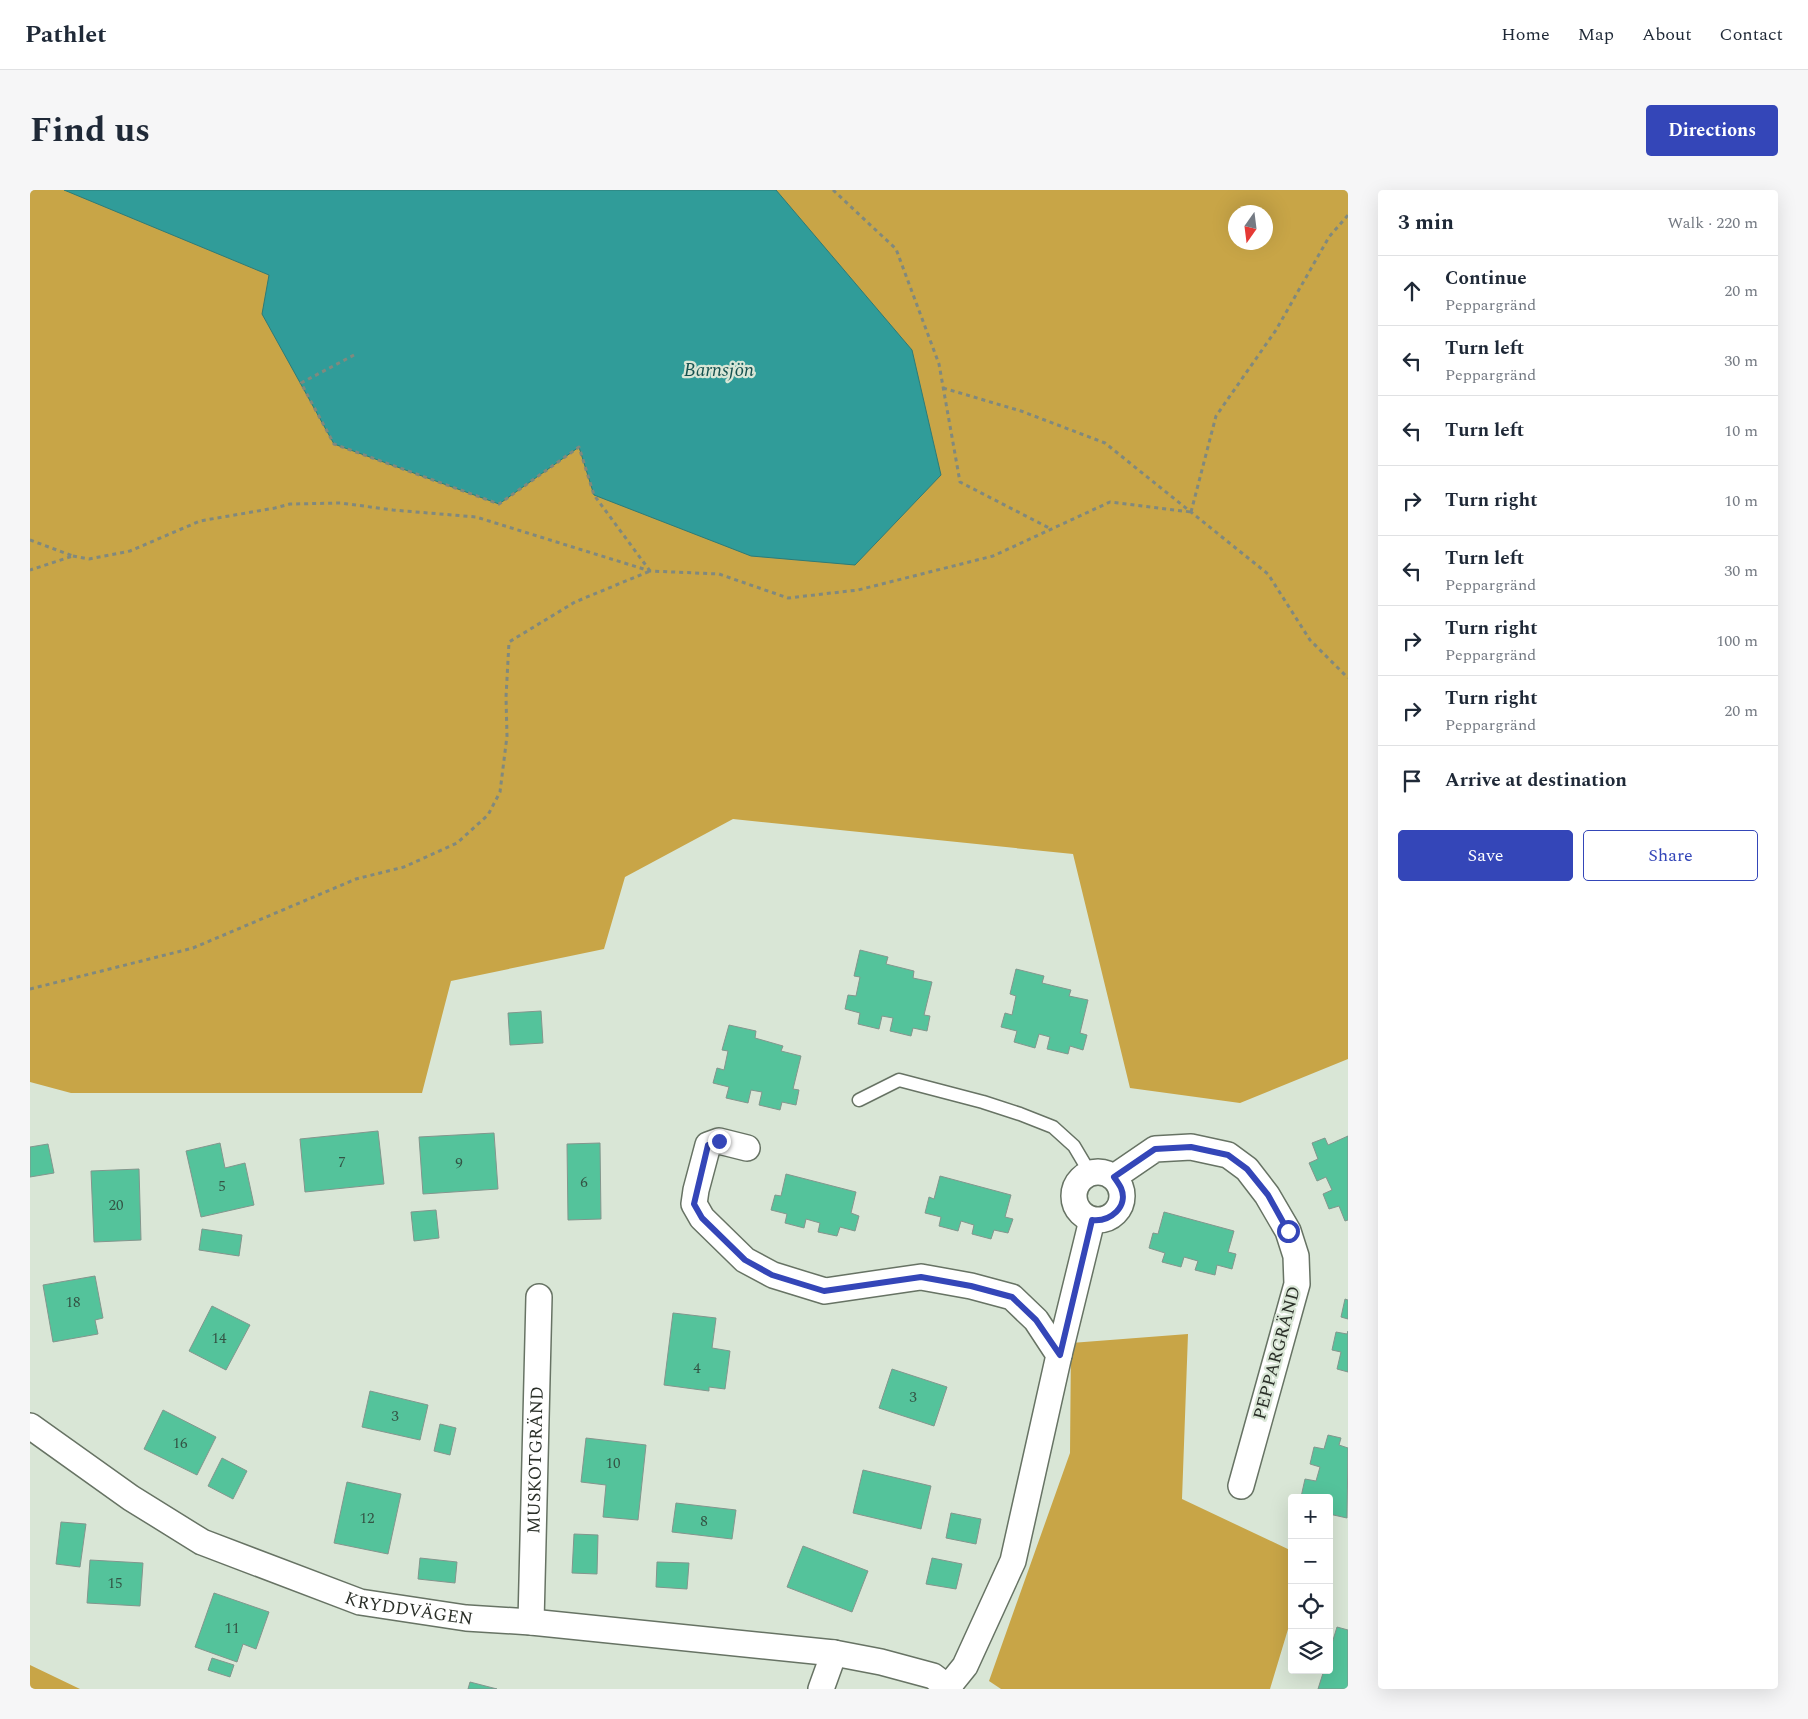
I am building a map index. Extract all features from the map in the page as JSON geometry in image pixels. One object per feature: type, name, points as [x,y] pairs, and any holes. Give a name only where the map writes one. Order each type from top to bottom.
[{"type":"street","points":[[747,1148],[719,1141],[708,1145],[694,1204],[702,1218],[745,1260],[772,1275],[824,1291],[921,1277],[971,1286],[1012,1297],[1036,1320],[1060,1355]]},
{"type":"street","name":"PEPPARGRÄND","points":[[1102,1175],[1155,1149],[1191,1147],[1228,1155],[1247,1169],[1268,1195],[1288,1231],[1296,1256],[1297,1284],[1241,1486]]},
{"type":"street","points":[[1102,1175],[1121,1188],[1122,1199],[1119,1209],[1110,1218],[1099,1221],[1092,1220],[1078,1210],[1074,1200],[1076,1186],[1082,1178],[1102,1175]]},
{"type":"street","points":[[949,1688],[965,1666],[1013,1561],[1092,1220]]},
{"type":"street","name":"MUSKOTGRÄND","points":[[531,1622],[539,1297]]},
{"type":"street","name":"KRYDDVÄGEN","points":[[30,1426],[131,1498],[202,1542],[360,1602],[466,1618],[531,1622],[834,1653],[881,1662],[933,1676],[949,1688]]},
{"type":"street","points":[[821,1689],[834,1653]]},
{"type":"lane","points":[[859,1100],[899,1080],[992,1105],[1053,1127],[1102,1175]]},
{"type":"path","points":[[833,190],[896,249],[939,364],[960,482],[1051,529]]},
{"type":"path","points":[[1191,512],[1216,416],[1276,330],[1329,237],[1348,215]]},
{"type":"path","points":[[354,355],[300,383],[334,444],[499,504],[579,447],[594,495],[650,571]]},
{"type":"path","points":[[943,388],[1021,410],[1105,443],[1268,574],[1310,640],[1348,678]]},
{"type":"path","points":[[30,540],[73,556],[89,559],[130,551],[200,521],[290,504],[341,503],[476,518],[650,571],[719,574],[788,598],[858,590],[993,556],[1110,502],[1191,512]]},
{"type":"path","points":[[30,570],[73,556]]},
{"type":"path","points":[[30,988],[194,948],[356,880],[404,867],[457,842],[488,815],[500,792],[507,736],[506,697],[509,642],[575,602],[650,571]]},
{"type":"shaded area","points":[[30,190],[1348,190],[1348,1059],[1240,1103],[1130,1088],[1073,854],[733,819],[625,877],[604,949],[451,981],[422,1093],[71,1093],[30,1082]]},
{"type":"shaded area","points":[[1188,1334],[1182,1499],[1288,1549],[1288,1629],[1270,1689],[1001,1689],[989,1681],[1070,1453],[1071,1343]]},
{"type":"shaded area","points":[[30,1665],[80,1689],[30,1689]]},
{"type":"water","name":"Barnsjön","points":[[64,190],[776,190],[912,350],[941,475],[855,565],[751,556],[594,495],[579,447],[499,504],[334,444],[262,314],[269,275]]},
{"type":"building","points":[[860,950],[888,957],[886,964],[914,971],[913,978],[932,982],[924,1015],[930,1016],[927,1031],[913,1028],[911,1036],[890,1031],[893,1018],[882,1016],[879,1029],[858,1024],[860,1013],[845,1009],[848,995],[856,996],[860,977],[854,976]]},
{"type":"building","points":[[1016,969],[1044,976],[1042,983],[1071,990],[1069,996],[1088,1000],[1080,1033],[1087,1035],[1083,1050],[1070,1046],[1068,1054],[1047,1049],[1050,1037],[1039,1034],[1035,1048],[1014,1042],[1017,1031],[1001,1027],[1005,1013],[1012,1015],[1016,996],[1010,994]]},
{"type":"building","points":[[541,1011],[543,1043],[510,1045],[508,1013]]},
{"type":"building","points":[[729,1025],[756,1031],[755,1038],[783,1046],[781,1051],[801,1056],[793,1089],[799,1090],[796,1105],[782,1102],[780,1110],[759,1105],[762,1092],[751,1090],[748,1103],[726,1098],[729,1087],[713,1083],[717,1068],[724,1070],[728,1051],[722,1050]]},
{"type":"building","points":[[378,1131],[384,1184],[305,1192],[300,1139]]},
{"type":"building","points":[[494,1133],[498,1189],[423,1194],[419,1137]]},
{"type":"building","points":[[1348,1136],[1348,1220],[1345,1221],[1339,1206],[1329,1209],[1323,1194],[1332,1190],[1326,1177],[1317,1181],[1309,1163],[1318,1159],[1312,1143],[1325,1138],[1328,1145]]},
{"type":"building","points":[[220,1143],[225,1168],[245,1163],[254,1205],[201,1217],[186,1151]]},
{"type":"building","points":[[600,1143],[601,1219],[568,1220],[567,1144]]},
{"type":"building","points":[[48,1144],[54,1173],[30,1177],[30,1147]]},
{"type":"building","points":[[139,1169],[141,1240],[94,1242],[91,1171]]},
{"type":"building","points":[[786,1174],[856,1192],[851,1213],[859,1216],[855,1231],[840,1227],[837,1236],[818,1232],[820,1223],[806,1219],[804,1228],[785,1223],[787,1214],[771,1210],[775,1195],[781,1196]]},
{"type":"building","points":[[940,1176],[1011,1195],[1005,1217],[1013,1219],[1008,1233],[994,1230],[991,1239],[972,1234],[974,1225],[961,1221],[958,1231],[939,1226],[941,1217],[925,1213],[929,1197],[934,1199]]},
{"type":"building","points":[[436,1210],[439,1238],[414,1241],[411,1212]]},
{"type":"building","points":[[1164,1212],[1234,1231],[1228,1252],[1236,1254],[1232,1269],[1217,1265],[1215,1275],[1195,1270],[1198,1261],[1184,1257],[1181,1267],[1162,1262],[1165,1253],[1149,1248],[1153,1233],[1158,1234]]},
{"type":"building","points":[[202,1229],[242,1235],[239,1256],[199,1250]]},
{"type":"building","points":[[95,1276],[103,1318],[95,1320],[98,1334],[53,1342],[43,1285]]},
{"type":"building","points":[[1345,1299],[1348,1300],[1348,1319],[1341,1317]]},
{"type":"building","points":[[212,1306],[250,1325],[226,1370],[189,1351]]},
{"type":"building","points":[[673,1313],[716,1318],[712,1348],[730,1351],[725,1389],[709,1387],[709,1391],[664,1385]]},
{"type":"building","points":[[1348,1331],[1348,1372],[1337,1369],[1341,1352],[1332,1350],[1336,1332],[1347,1334]]},
{"type":"building","points":[[892,1369],[947,1387],[934,1426],[879,1408]]},
{"type":"building","points":[[370,1391],[428,1405],[420,1440],[362,1427]]},
{"type":"building","points":[[163,1410],[216,1437],[197,1475],[144,1449]]},
{"type":"building","points":[[440,1424],[456,1428],[450,1455],[434,1451]]},
{"type":"building","points":[[1328,1435],[1341,1438],[1339,1445],[1348,1448],[1347,1518],[1333,1515],[1333,1494],[1302,1494],[1305,1479],[1316,1481],[1320,1467],[1310,1464],[1314,1447],[1324,1449]]},
{"type":"building","points":[[586,1438],[646,1445],[638,1520],[603,1517],[606,1485],[581,1482]]},
{"type":"building","points":[[222,1458],[247,1471],[233,1499],[208,1486]]},
{"type":"building","points":[[863,1470],[931,1486],[921,1529],[853,1513]]},
{"type":"building","points":[[347,1482],[401,1494],[388,1554],[334,1543]]},
{"type":"building","points":[[676,1503],[736,1510],[732,1539],[672,1532]]},
{"type":"building","points":[[951,1513],[981,1519],[976,1544],[946,1538]]},
{"type":"building","points":[[61,1522],[86,1524],[80,1567],[56,1564]]},
{"type":"building","points":[[574,1534],[598,1535],[597,1574],[572,1573]]},
{"type":"building","points":[[803,1546],[868,1571],[852,1612],[787,1587]]},
{"type":"building","points":[[420,1558],[457,1562],[455,1583],[418,1579]]},
{"type":"building","points":[[932,1558],[962,1564],[956,1589],[926,1584]]},
{"type":"building","points":[[90,1560],[143,1563],[140,1606],[87,1603]]},
{"type":"building","points":[[657,1562],[689,1563],[687,1589],[656,1587]]},
{"type":"building","points":[[214,1593],[269,1612],[256,1649],[243,1644],[237,1662],[195,1647]]},
{"type":"building","points":[[1337,1627],[1348,1630],[1348,1689],[1318,1689],[1323,1674],[1333,1674],[1333,1640]]},
{"type":"building","points":[[212,1658],[234,1665],[230,1677],[208,1670]]},
{"type":"building","points":[[470,1682],[497,1689],[468,1689]]},
{"type":"route","points":[[719,1141],[708,1145],[694,1204],[702,1218],[745,1260],[772,1275],[824,1291],[921,1277],[971,1286],[1012,1297],[1036,1320],[1060,1355],[1092,1220],[1099,1221],[1110,1218],[1119,1209],[1122,1199],[1121,1188],[1114,1177],[1155,1149],[1191,1147],[1228,1155],[1247,1169],[1268,1195],[1288,1231]]}]
